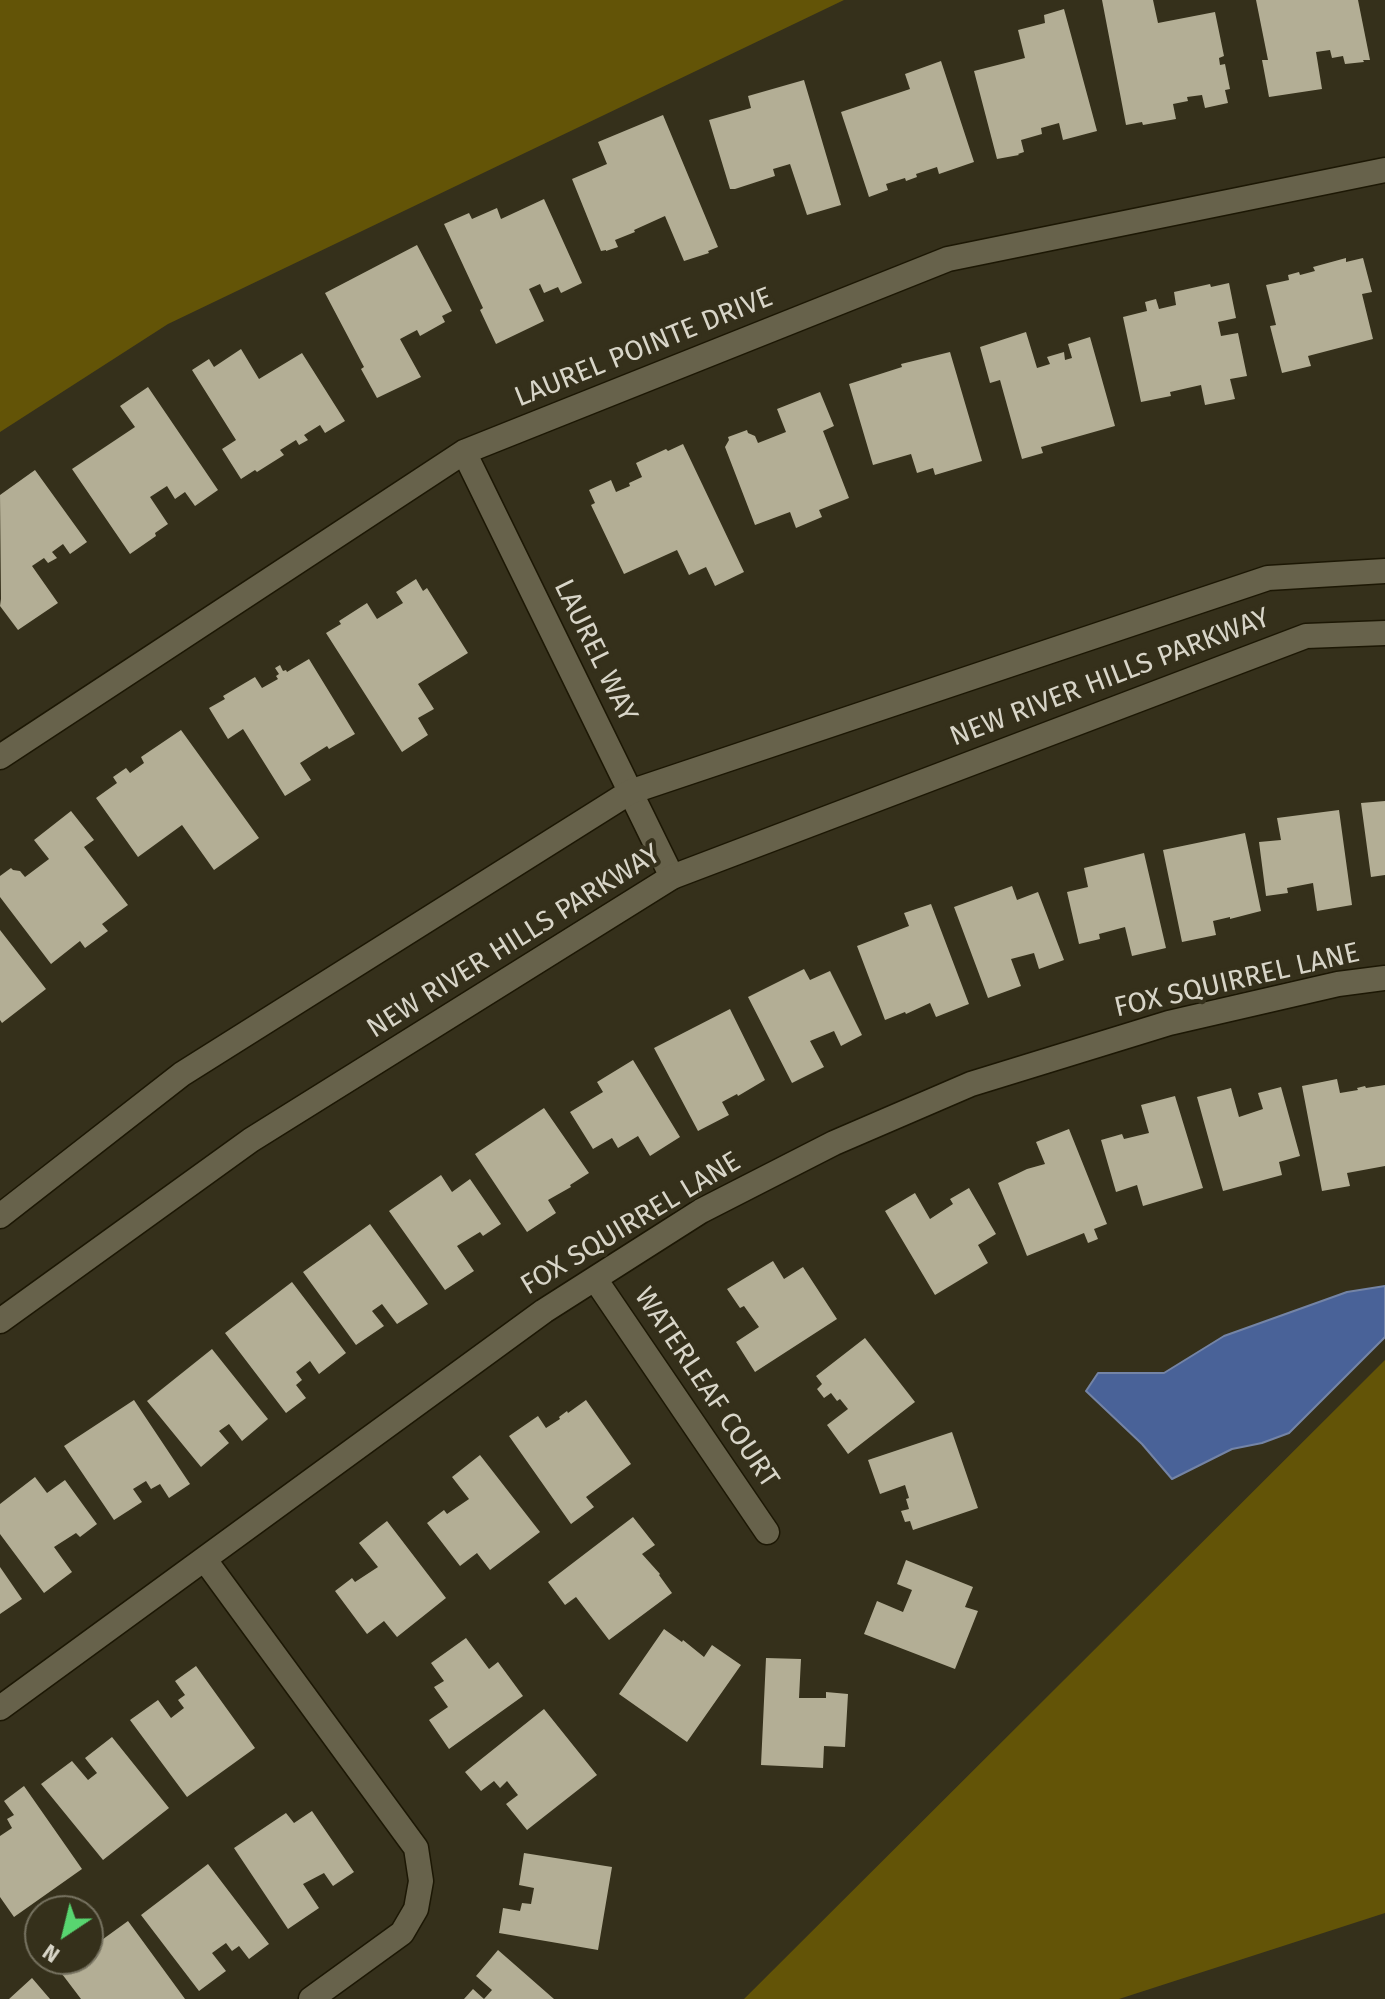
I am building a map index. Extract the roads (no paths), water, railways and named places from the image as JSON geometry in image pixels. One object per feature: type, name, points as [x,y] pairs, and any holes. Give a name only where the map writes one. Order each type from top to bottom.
[{"type":"street","name":"LAUREL POINTE DRIVE","points":[[0,757],[464,452],[948,259],[1385,170]]},
{"type":"street","name":"LAUREL WAY","points":[[464,452],[672,877]]},
{"type":"street","name":"NEW RIVER HILLS PARKWAY","points":[[0,1216],[182,1074],[630,792],[1268,578],[1385,571]]},
{"type":"street","name":"NEW RIVER HILLS PARKWAY","points":[[0,1321],[251,1140],[672,877],[1306,636],[1385,633]]},
{"type":"street","name":"FOX SQUIRREL LANE","points":[[0,1708],[544,1311],[701,1211],[834,1143],[971,1084],[1169,1023],[1338,984],[1385,978]]},
{"type":"street","name":"WATERLEAF COURT","points":[[595,1279],[767,1532]]},
{"type":"street","points":[[205,1560],[416,1848],[421,1881],[416,1909],[402,1933],[311,1999]]},
{"type":"water","points":[[1385,1286],[1385,1337],[1289,1433],[1232,1449],[1172,1479],[1142,1444],[1086,1391],[1098,1373],[1164,1373],[1224,1336],[1347,1292]]}]
